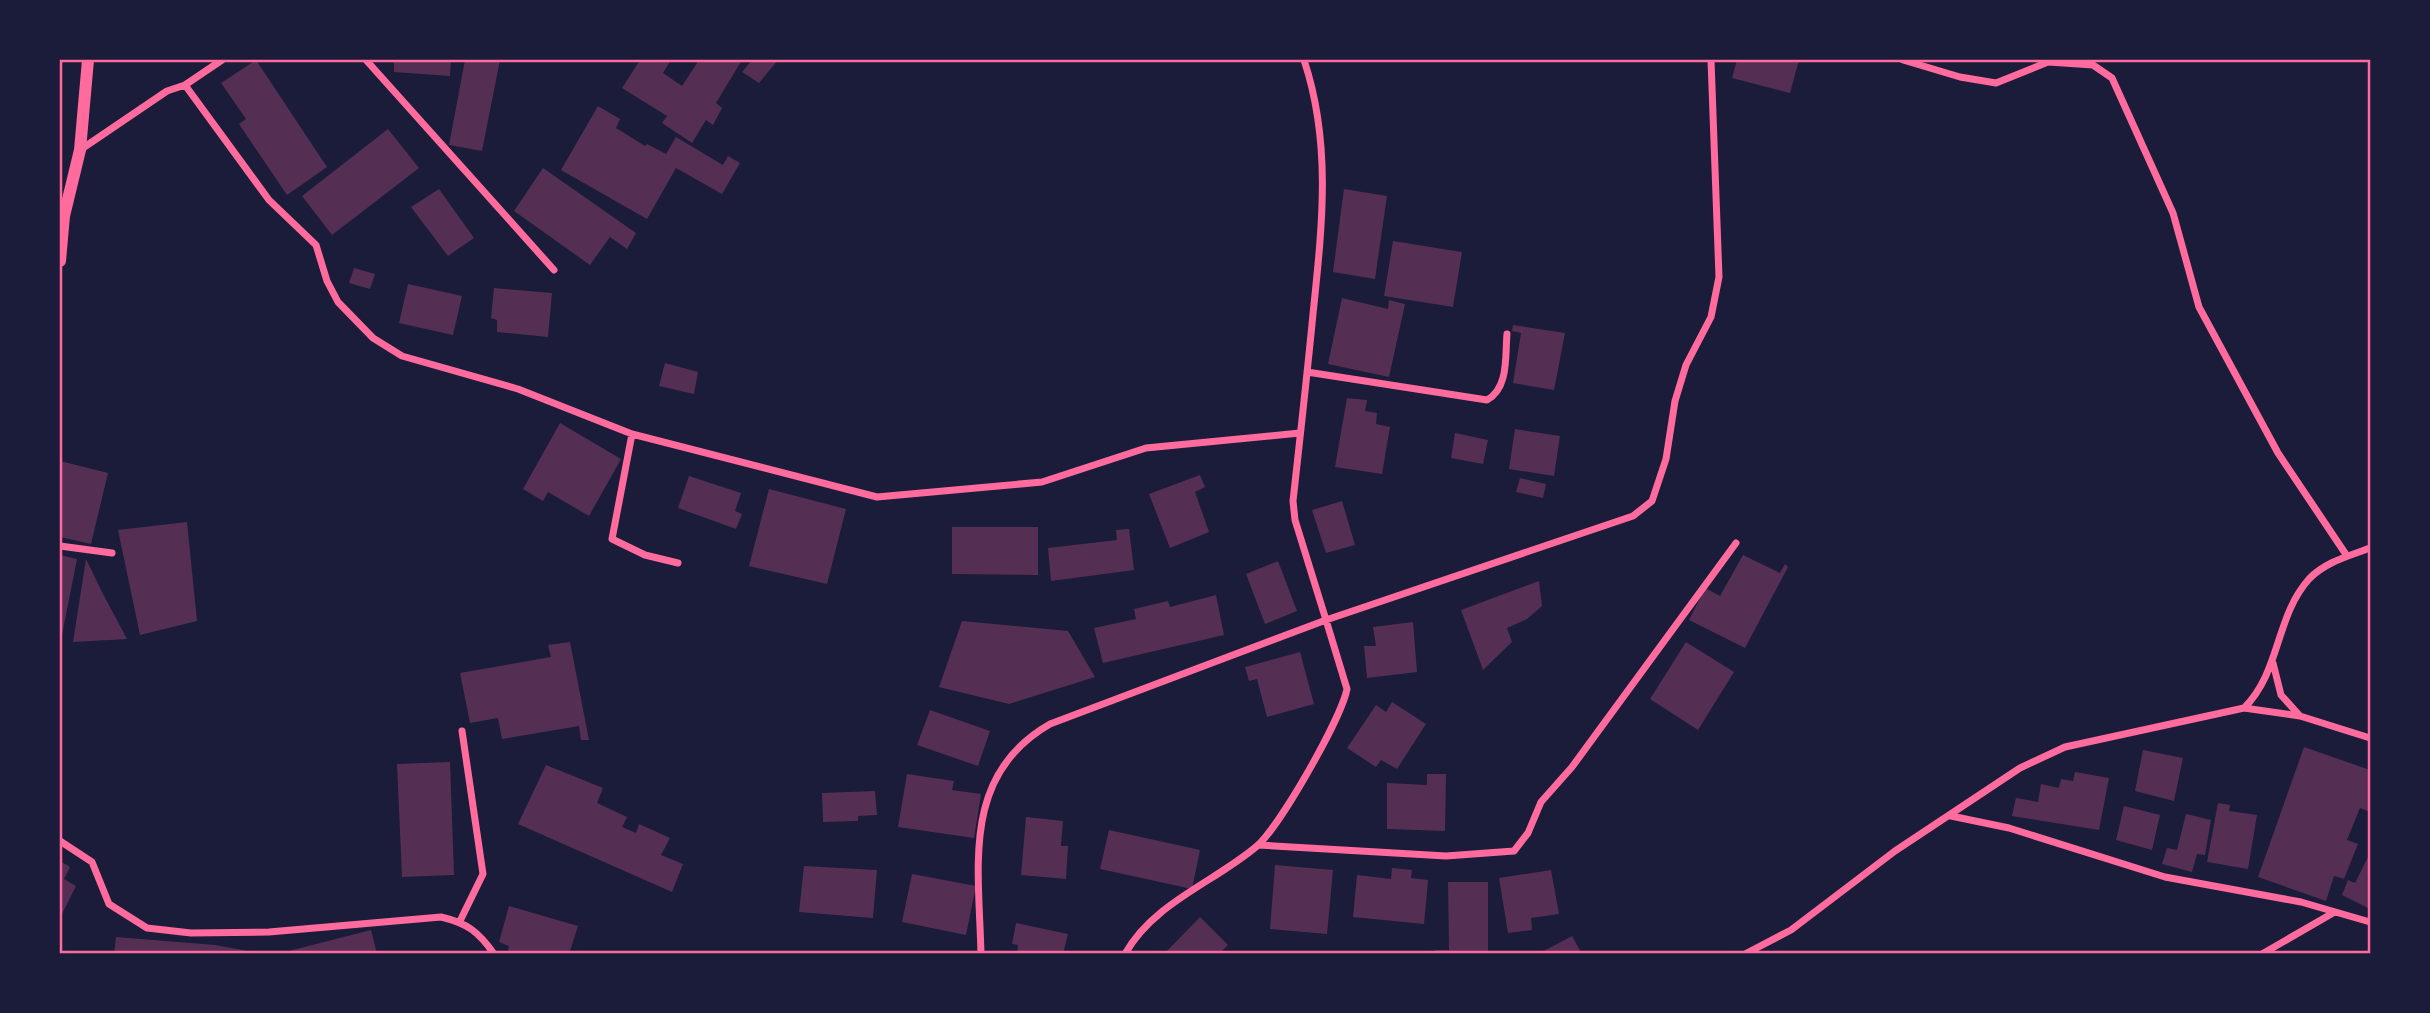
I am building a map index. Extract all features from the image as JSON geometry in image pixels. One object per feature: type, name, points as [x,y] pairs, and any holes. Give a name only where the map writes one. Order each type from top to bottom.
[{"type":"street","points":[[60,261],[64,216],[80,150],[88,60]]},
{"type":"street","points":[[80,150],[167,91],[185,85],[222,60]]},
{"type":"street","points":[[366,60],[554,270]]},
{"type":"street","points":[[1125,954],[1143,929],[1162,912],[1259,845],[1320,750],[1345,698],[1345,681],[1295,520],[1293,500],[1322,228],[1325,170],[1316,96],[1304,60]]},
{"type":"street","points":[[981,954],[980,822],[998,772],[1011,752],[1027,737],[1050,724],[1325,620],[1633,516],[1652,501],[1666,459],[1675,401],[1686,365],[1711,317],[1719,277],[1710,60]]},
{"type":"street","points":[[1903,60],[1960,77],[1996,83],[2048,62],[2093,65],[2112,78],[2173,213],[2199,307],[2278,453],[2347,556]]},
{"type":"street","points":[[185,85],[269,200],[316,245],[327,281],[338,302],[373,338],[402,356],[505,384],[632,434],[877,497],[1042,482],[1146,448],[1300,433]]},
{"type":"street","points":[[1307,372],[1487,400],[1496,394],[1502,383],[1507,334]]},
{"type":"street","points":[[632,434],[612,539],[645,555],[678,563]]},
{"type":"street","points":[[1259,845],[1446,856],[1514,851],[1528,833],[1541,802],[1573,767],[1736,543]]},
{"type":"street","points":[[60,546],[112,553]]},
{"type":"street","points":[[2244,708],[2261,691],[2285,620],[2309,579],[2332,562],[2371,548]]},
{"type":"street","points":[[2272,659],[2281,695],[2300,716]]},
{"type":"street","points":[[1745,954],[1791,930],[1895,850],[1951,816],[2020,768],[2065,747],[2244,708],[2300,716],[2371,738]]},
{"type":"street","points":[[460,922],[483,874],[462,731]]},
{"type":"street","points":[[1951,816],[2009,828],[2165,877],[2301,902],[2371,922]]},
{"type":"street","points":[[60,841],[92,862],[109,904],[147,928],[191,933],[269,932],[441,918],[460,922],[478,932],[494,954]]},
{"type":"street","points":[[2262,954],[2333,913]]},
{"type":"building","points":[[256,60],[327,167],[287,195],[239,124],[246,119],[221,83]]},
{"type":"building","points":[[389,60],[451,60],[450,76],[394,72],[394,62]]},
{"type":"building","points":[[465,60],[500,60],[482,151],[449,145]]},
{"type":"building","points":[[640,60],[671,60],[663,73],[682,86],[699,60],[742,60],[716,103],[722,108],[713,125],[706,120],[692,143],[662,123],[667,116],[622,88]]},
{"type":"building","points":[[752,60],[778,60],[759,83],[742,72]]},
{"type":"building","points":[[1737,60],[1799,60],[1790,93],[1732,78]]},
{"type":"building","points":[[598,106],[620,119],[616,128],[645,146],[647,144],[666,154],[676,137],[723,165],[728,156],[740,163],[722,194],[676,168],[647,219],[561,170]]},
{"type":"building","points":[[388,129],[419,168],[332,235],[302,196]]},
{"type":"building","points":[[543,168],[636,233],[627,249],[610,237],[590,265],[514,211]]},
{"type":"building","points":[[439,189],[474,238],[448,256],[411,207]]},
{"type":"building","points":[[1344,189],[1387,196],[1375,279],[1333,272]]},
{"type":"building","points":[[1393,241],[1462,252],[1453,307],[1384,296]]},
{"type":"building","points":[[354,268],[375,274],[370,289],[349,283]]},
{"type":"building","points":[[408,284],[462,296],[453,335],[399,323]]},
{"type":"building","points":[[494,288],[552,293],[548,337],[497,332],[497,320],[491,318]]},
{"type":"building","points":[[1342,298],[1388,309],[1389,300],[1405,304],[1389,377],[1328,364]]},
{"type":"building","points":[[1513,325],[1565,333],[1554,390],[1513,383],[1521,333],[1512,331]]},
{"type":"building","points":[[665,363],[698,372],[694,394],[659,386]]},
{"type":"building","points":[[1347,398],[1367,400],[1365,411],[1377,413],[1376,424],[1390,427],[1382,474],[1335,467]]},
{"type":"building","points":[[560,423],[621,459],[589,516],[548,492],[543,501],[523,489]]},
{"type":"building","points":[[1515,429],[1560,436],[1554,476],[1509,469]]},
{"type":"building","points":[[1455,433],[1488,440],[1483,464],[1451,458]]},
{"type":"building","points":[[60,461],[108,473],[91,544],[60,537]]},
{"type":"building","points":[[1200,475],[1205,487],[1195,492],[1209,532],[1170,548],[1149,494]]},
{"type":"building","points":[[689,476],[741,493],[735,511],[742,514],[736,529],[678,508]]},
{"type":"building","points":[[1520,478],[1546,484],[1543,498],[1516,492]]},
{"type":"building","points":[[769,489],[846,509],[827,584],[749,566]]},
{"type":"building","points":[[1342,501],[1355,545],[1326,553],[1312,510]]},
{"type":"building","points":[[187,522],[197,621],[140,635],[118,530]]},
{"type":"building","points":[[952,527],[1038,527],[1038,575],[952,574]]},
{"type":"building","points":[[1129,529],[1134,570],[1051,581],[1048,548],[1117,540],[1116,530]]},
{"type":"building","points":[[60,555],[77,559],[61,640],[60,639]]},
{"type":"building","points":[[1743,555],[1780,573],[1785,564],[1788,567],[1745,648],[1689,620],[1705,588],[1720,596]]},
{"type":"building","points":[[86,559],[103,594],[127,639],[73,642]]},
{"type":"building","points":[[1278,561],[1297,611],[1265,624],[1246,574]]},
{"type":"building","points":[[1539,581],[1542,606],[1527,619],[1507,628],[1512,642],[1483,670],[1461,610]]},
{"type":"building","points":[[1216,595],[1224,635],[1103,663],[1094,628],[1136,619],[1134,609],[1168,601],[1170,607]]},
{"type":"building","points":[[962,621],[1068,631],[1095,677],[1009,704],[939,687]]},
{"type":"building","points":[[1413,622],[1417,672],[1367,678],[1364,646],[1376,646],[1373,627]]},
{"type":"building","points":[[570,642],[589,740],[581,740],[579,726],[502,739],[498,718],[470,723],[460,673],[551,657],[548,645]]},
{"type":"building","points":[[1686,642],[1734,672],[1698,730],[1650,699]]},
{"type":"building","points":[[1300,652],[1314,704],[1267,717],[1257,679],[1249,681],[1245,667]]},
{"type":"building","points":[[1392,702],[1426,724],[1397,769],[1381,760],[1376,767],[1347,748],[1376,705],[1386,712]]},
{"type":"building","points":[[930,710],[990,731],[978,766],[917,745]]},
{"type":"building","points":[[2304,747],[2370,770],[2370,812],[2360,808],[2347,840],[2358,844],[2344,879],[2334,876],[2326,901],[2258,877]]},
{"type":"building","points":[[2143,750],[2183,758],[2174,801],[2135,791]]},
{"type":"building","points":[[450,762],[454,875],[402,877],[397,764]]},
{"type":"building","points":[[546,765],[603,788],[597,803],[627,817],[622,827],[636,833],[639,824],[670,838],[661,855],[683,864],[672,892],[518,824]]},
{"type":"building","points":[[2075,772],[2109,778],[2099,830],[2012,816],[2016,798],[2038,802],[2041,784],[2059,788],[2061,779],[2073,781]]},
{"type":"building","points":[[907,774],[954,781],[952,790],[981,794],[974,838],[898,827]]},
{"type":"building","points":[[1427,774],[1446,774],[1445,831],[1387,829],[1387,783],[1427,785]]},
{"type":"building","points":[[875,791],[877,815],[858,816],[858,821],[823,822],[822,793]]},
{"type":"building","points":[[2218,803],[2230,805],[2229,811],[2257,815],[2248,869],[2207,862]]},
{"type":"building","points":[[2124,806],[2160,815],[2152,850],[2116,840]]},
{"type":"building","points":[[2186,814],[2211,820],[2205,855],[2197,854],[2192,872],[2162,864],[2167,848],[2177,850]]},
{"type":"building","points":[[1026,817],[1063,821],[1061,846],[1068,846],[1066,879],[1021,875]]},
{"type":"building","points":[[1109,830],[1200,850],[1192,889],[1100,869]]},
{"type":"building","points":[[2370,853],[2370,909],[2342,895],[2348,880],[2355,883]]},
{"type":"building","points":[[60,861],[70,867],[64,879],[76,886],[60,918]]},
{"type":"building","points":[[1275,865],[1333,870],[1327,934],[1270,929]]},
{"type":"building","points":[[804,866],[877,870],[873,918],[799,912]]},
{"type":"building","points":[[1392,868],[1412,870],[1411,878],[1428,880],[1424,924],[1353,917],[1357,875],[1391,879]]},
{"type":"building","points":[[1551,870],[1559,914],[1531,918],[1532,930],[1508,933],[1499,878]]},
{"type":"building","points":[[912,874],[976,886],[966,935],[902,922]]},
{"type":"building","points":[[1448,882],[1488,882],[1488,954],[1434,954],[1435,950],[1449,950]]},
{"type":"building","points":[[509,906],[578,926],[569,954],[507,954],[509,946],[499,942]]},
{"type":"building","points":[[1200,917],[1228,945],[1219,954],[1164,954]]},
{"type":"building","points":[[1016,923],[1068,934],[1063,954],[1017,954],[1018,945],[1012,944]]},
{"type":"building","points":[[371,930],[377,954],[281,954],[281,953]]},
{"type":"building","points":[[1572,936],[1582,954],[1538,954]]},
{"type":"building","points":[[116,937],[215,945],[264,954],[114,954]]}]
